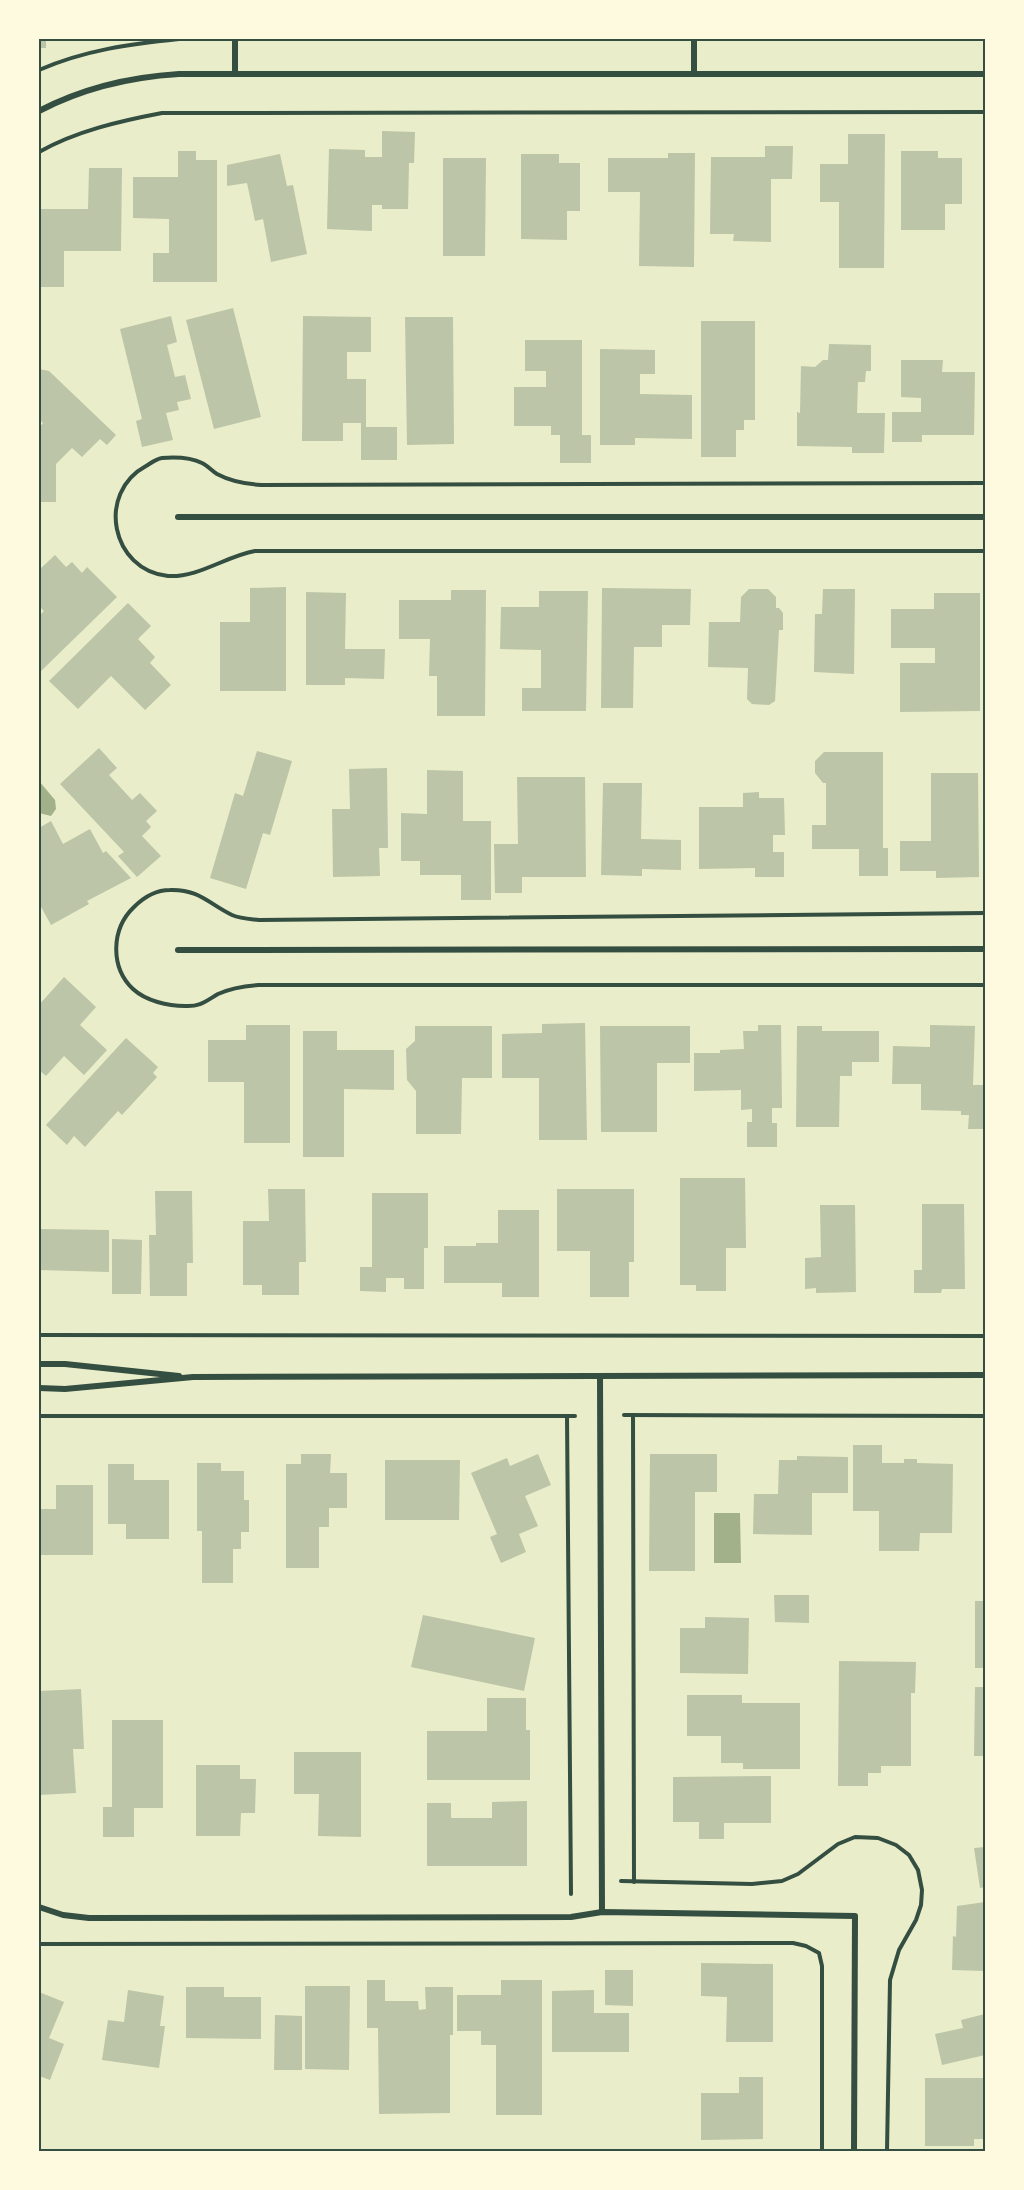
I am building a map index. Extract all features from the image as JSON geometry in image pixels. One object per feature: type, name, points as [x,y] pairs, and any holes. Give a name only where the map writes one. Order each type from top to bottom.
[{"type":"street","points":[[235,39],[235,73]]},
{"type":"street","points":[[694,39],[694,74]]},
{"type":"street","points":[[39,111],[74,95],[127,80],[152,76],[235,73],[985,74]]},
{"type":"street","points":[[178,517],[985,517]]},
{"type":"street","points":[[178,950],[985,949]]},
{"type":"street","points":[[39,1364],[65,1364],[193,1377]]},
{"type":"street","points":[[39,1388],[65,1389],[193,1377],[985,1375]]},
{"type":"street","points":[[600,1377],[602,1912]]},
{"type":"street","points":[[39,1907],[63,1915],[89,1918],[571,1917],[602,1912],[855,1916],[854,2151]]},
{"type":"path","points":[[39,70],[73,56],[101,49],[180,39]]},
{"type":"path","points":[[39,152],[68,137],[162,113],[985,112]]},
{"type":"path","points":[[39,1335],[985,1336]]},
{"type":"path","points":[[624,1415],[985,1416]]},
{"type":"path","points":[[633,1415],[634,1882]]},
{"type":"path","points":[[39,1416],[575,1416]]},
{"type":"path","points":[[567,1416],[571,1894]]},
{"type":"path","points":[[571,1882],[580,1882]]},
{"type":"path","points":[[39,1944],[793,1943],[806,1946],[819,1953],[822,1966],[822,2151]]},
{"type":"shaded area","points":[[39,781],[55,800],[56,809],[51,816],[39,813]]},
{"type":"shaded area","points":[[714,1513],[740,1513],[741,1563],[714,1563]]},
{"type":"building","points":[[39,39],[46,39],[46,48],[39,48]]},
{"type":"building","points":[[382,131],[415,132],[414,163],[409,163],[408,209],[382,209],[382,205],[372,205],[372,231],[327,229],[329,149],[365,150],[365,157],[382,157]]},
{"type":"building","points":[[848,134],[885,134],[884,268],[839,268],[839,202],[820,202],[820,164],[848,164]]},
{"type":"building","points":[[765,146],[793,146],[792,179],[771,179],[771,242],[733,241],[734,234],[710,234],[711,157],[765,157]]},
{"type":"building","points":[[178,151],[196,151],[196,160],[217,160],[217,282],[153,282],[153,253],[169,253],[169,219],[133,218],[133,177],[178,177]]},
{"type":"building","points":[[901,151],[938,151],[938,158],[962,158],[962,204],[945,204],[945,230],[901,230]]},
{"type":"building","points":[[668,153],[695,153],[694,267],[639,266],[640,192],[608,192],[608,158],[668,158]]},
{"type":"building","points":[[280,154],[287,186],[293,185],[307,254],[271,262],[263,219],[255,221],[247,183],[227,186],[227,165]]},
{"type":"building","points":[[521,154],[559,154],[559,163],[580,163],[580,211],[567,211],[567,240],[521,239]]},
{"type":"building","points":[[443,158],[486,158],[485,256],[443,256]]},
{"type":"building","points":[[89,168],[122,168],[121,251],[64,251],[64,287],[39,287],[39,209],[88,209]]},
{"type":"building","points":[[233,308],[261,417],[214,429],[186,320]]},
{"type":"building","points":[[171,316],[177,342],[167,345],[175,377],[185,375],[191,399],[177,402],[179,410],[166,413],[173,440],[142,447],[136,421],[142,419],[120,329]]},
{"type":"building","points":[[303,316],[371,317],[371,352],[347,352],[347,379],[366,379],[366,427],[397,427],[397,460],[361,460],[361,423],[343,423],[343,441],[302,441]]},
{"type":"building","points":[[405,317],[453,317],[454,444],[407,445]]},
{"type":"building","points":[[701,321],[755,321],[755,420],[744,420],[744,430],[736,430],[736,457],[701,457]]},
{"type":"building","points":[[525,340],[582,340],[582,435],[591,435],[591,463],[560,463],[560,435],[551,435],[551,426],[514,426],[514,387],[546,387],[546,371],[525,371]]},
{"type":"building","points":[[829,344],[871,345],[871,371],[866,371],[865,382],[858,382],[857,413],[885,413],[884,453],[852,453],[852,447],[797,446],[801,366],[815,367],[823,360],[828,360]]},
{"type":"building","points":[[600,349],[655,350],[655,374],[640,374],[640,394],[692,395],[692,439],[635,438],[635,445],[600,445]]},
{"type":"building","points":[[901,360],[943,360],[942,372],[975,372],[974,435],[922,435],[922,442],[892,442],[892,412],[921,412],[921,398],[901,397]]},
{"type":"building","points":[[39,369],[49,371],[116,435],[107,445],[100,439],[82,457],[72,448],[56,464],[56,502],[39,502],[39,428],[43,423],[39,419]]},
{"type":"building","points":[[55,555],[66,567],[72,562],[82,573],[87,567],[117,597],[39,673],[39,616],[44,611],[39,606],[39,570]]},
{"type":"building","points":[[286,587],[286,691],[220,691],[220,622],[250,622],[250,588]]},
{"type":"building","points":[[602,588],[691,589],[690,625],[662,625],[662,647],[634,647],[633,708],[601,708]]},
{"type":"building","points":[[749,589],[768,589],[776,597],[776,608],[783,613],[783,630],[779,630],[775,701],[769,705],[752,704],[747,699],[748,668],[708,667],[709,622],[740,622],[741,597]]},
{"type":"building","points":[[823,589],[855,589],[854,674],[814,672],[815,614],[822,614]]},
{"type":"building","points":[[451,590],[486,590],[485,716],[437,716],[437,676],[429,676],[430,639],[399,639],[399,600],[451,600]]},
{"type":"building","points":[[539,591],[588,591],[586,711],[522,711],[522,688],[541,688],[541,650],[500,649],[501,607],[539,607]]},
{"type":"building","points":[[306,592],[346,593],[345,649],[385,649],[384,679],[345,678],[345,685],[306,685]]},
{"type":"building","points":[[934,593],[980,593],[980,711],[900,712],[900,663],[935,663],[935,648],[891,648],[891,609],[934,609]]},
{"type":"building","points":[[128,603],[151,626],[138,639],[155,657],[150,663],[171,685],[145,710],[111,676],[78,709],[49,681]]},
{"type":"building","points":[[99,748],[117,768],[109,775],[132,800],[140,793],[157,811],[146,821],[151,827],[142,836],[161,856],[137,877],[118,856],[124,852],[60,784]]},
{"type":"building","points":[[257,751],[292,761],[270,835],[263,833],[246,889],[210,878],[235,793],[243,796]]},
{"type":"building","points":[[824,752],[883,752],[883,848],[888,848],[888,876],[859,876],[859,849],[812,849],[812,825],[826,825],[826,783],[823,783],[815,773],[815,761]]},
{"type":"building","points":[[387,768],[388,848],[379,848],[380,876],[333,877],[332,809],[350,809],[349,769]]},
{"type":"building","points":[[427,770],[463,771],[463,821],[491,821],[491,900],[461,900],[461,875],[420,875],[420,861],[401,861],[401,813],[427,814]]},
{"type":"building","points":[[931,773],[978,773],[979,877],[936,878],[936,871],[900,871],[900,841],[931,841]]},
{"type":"building","points":[[517,777],[585,777],[586,877],[522,877],[522,893],[495,893],[494,844],[518,844]]},
{"type":"building","points":[[603,783],[642,783],[641,839],[681,840],[681,870],[642,869],[642,876],[601,875]]},
{"type":"building","points":[[759,792],[759,798],[784,798],[785,835],[773,835],[773,852],[784,852],[784,877],[755,877],[755,868],[699,869],[699,807],[743,807],[743,793]]},
{"type":"building","points":[[51,821],[63,844],[90,829],[103,853],[106,851],[131,878],[87,901],[89,904],[51,925],[39,903],[39,828]]},
{"type":"building","points":[[64,977],[96,1007],[80,1025],[107,1050],[84,1075],[64,1056],[46,1076],[39,1070],[39,1005]]},
{"type":"building","points":[[585,1023],[587,1140],[539,1140],[539,1078],[502,1078],[502,1034],[542,1033],[542,1024]]},
{"type":"building","points":[[246,1025],[290,1025],[290,1143],[244,1143],[244,1082],[208,1082],[208,1040],[246,1040]]},
{"type":"building","points":[[758,1025],[781,1025],[782,1108],[772,1108],[772,1123],[777,1123],[777,1147],[747,1147],[747,1122],[752,1122],[752,1109],[741,1110],[741,1090],[694,1091],[694,1053],[720,1053],[720,1050],[744,1049],[743,1031],[758,1031]]},
{"type":"building","points":[[930,1025],[975,1026],[973,1085],[984,1085],[983,1129],[968,1129],[969,1115],[961,1115],[961,1111],[921,1110],[921,1084],[892,1084],[893,1046],[930,1047]]},
{"type":"building","points":[[415,1026],[492,1026],[492,1078],[462,1078],[461,1134],[416,1134],[416,1091],[407,1080],[406,1049],[415,1041]]},
{"type":"building","points":[[600,1026],[690,1026],[690,1063],[657,1063],[657,1132],[601,1132]]},
{"type":"building","points":[[797,1026],[822,1026],[822,1031],[879,1031],[879,1062],[852,1062],[852,1076],[840,1076],[839,1127],[796,1127]]},
{"type":"building","points":[[303,1031],[337,1031],[337,1050],[394,1050],[394,1090],[344,1089],[344,1157],[303,1157]]},
{"type":"building","points":[[126,1038],[158,1067],[153,1073],[157,1077],[122,1115],[118,1111],[85,1147],[74,1136],[67,1145],[46,1125]]},
{"type":"building","points":[[680,1178],[745,1178],[746,1248],[726,1248],[726,1291],[696,1291],[696,1285],[680,1285]]},
{"type":"building","points":[[268,1189],[305,1189],[306,1262],[299,1262],[299,1295],[262,1295],[262,1285],[243,1285],[243,1221],[269,1221]]},
{"type":"building","points":[[557,1189],[634,1189],[634,1262],[629,1262],[629,1297],[590,1297],[590,1251],[557,1251]]},
{"type":"building","points":[[155,1191],[192,1191],[193,1263],[187,1263],[187,1296],[150,1296],[149,1235],[156,1235]]},
{"type":"building","points":[[372,1193],[428,1193],[428,1248],[424,1248],[424,1289],[404,1289],[404,1278],[386,1278],[386,1292],[360,1291],[360,1267],[372,1267]]},
{"type":"building","points":[[922,1204],[964,1204],[965,1289],[942,1289],[941,1293],[914,1293],[914,1270],[922,1270]]},
{"type":"building","points":[[820,1205],[855,1205],[856,1292],[816,1293],[816,1288],[805,1289],[805,1258],[821,1257]]},
{"type":"building","points":[[498,1210],[539,1210],[539,1297],[502,1297],[502,1283],[444,1283],[444,1246],[498,1243]]},
{"type":"building","points":[[39,1229],[109,1230],[109,1272],[39,1270]]},
{"type":"building","points":[[112,1239],[142,1240],[141,1294],[112,1294]]},
{"type":"building","points":[[853,1445],[882,1445],[882,1463],[904,1463],[904,1459],[917,1459],[917,1463],[953,1464],[952,1533],[920,1533],[919,1551],[879,1551],[879,1511],[853,1511]]},
{"type":"building","points":[[301,1454],[331,1454],[330,1473],[347,1473],[347,1508],[329,1508],[329,1527],[319,1527],[319,1568],[286,1568],[286,1464],[301,1464]]},
{"type":"building","points":[[538,1454],[551,1485],[525,1496],[538,1526],[519,1534],[526,1552],[501,1563],[490,1537],[497,1534],[471,1473],[507,1458],[510,1466]]},
{"type":"building","points":[[650,1454],[717,1454],[717,1492],[695,1492],[695,1571],[649,1571]]},
{"type":"building","points":[[797,1456],[848,1457],[848,1493],[812,1493],[812,1535],[753,1534],[754,1494],[778,1494],[779,1460],[797,1460]]},
{"type":"building","points":[[385,1460],[460,1460],[459,1520],[385,1520]]},
{"type":"building","points":[[197,1463],[221,1463],[221,1471],[244,1471],[244,1500],[249,1500],[249,1532],[241,1532],[241,1549],[233,1549],[233,1583],[202,1583],[202,1531],[197,1531]]},
{"type":"building","points":[[108,1464],[134,1464],[134,1480],[169,1480],[169,1539],[126,1539],[126,1524],[108,1524]]},
{"type":"building","points":[[56,1485],[93,1485],[93,1555],[39,1555],[39,1509],[56,1509]]},
{"type":"building","points":[[774,1595],[809,1595],[809,1623],[775,1622]]},
{"type":"building","points":[[975,1601],[985,1601],[985,1668],[975,1668]]},
{"type":"building","points":[[423,1615],[535,1638],[524,1691],[411,1667]]},
{"type":"building","points":[[705,1617],[749,1618],[748,1674],[680,1673],[680,1628],[705,1628]]},
{"type":"building","points":[[839,1661],[916,1662],[915,1693],[911,1693],[911,1766],[881,1766],[881,1773],[868,1773],[868,1786],[838,1786]]},
{"type":"building","points":[[975,1687],[985,1687],[985,1756],[974,1756]]},
{"type":"building","points":[[81,1689],[84,1749],[73,1749],[76,1793],[39,1795],[39,1691]]},
{"type":"building","points":[[687,1695],[742,1695],[742,1703],[800,1703],[800,1769],[743,1769],[743,1763],[721,1763],[721,1736],[687,1736]]},
{"type":"building","points":[[487,1698],[526,1698],[526,1730],[530,1730],[530,1780],[427,1780],[427,1731],[487,1731]]},
{"type":"building","points":[[112,1720],[163,1720],[163,1808],[134,1808],[134,1837],[103,1837],[103,1807],[112,1807]]},
{"type":"building","points":[[294,1752],[361,1752],[361,1837],[318,1836],[319,1794],[294,1794]]},
{"type":"building","points":[[196,1765],[240,1765],[240,1779],[256,1779],[255,1813],[241,1813],[240,1836],[196,1836]]},
{"type":"building","points":[[771,1776],[771,1823],[724,1823],[724,1839],[699,1839],[699,1822],[673,1822],[673,1777]]},
{"type":"building","points":[[527,1801],[527,1866],[427,1866],[427,1803],[451,1803],[451,1818],[492,1818],[492,1802]]},
{"type":"building","points":[[985,1847],[985,1887],[980,1888],[974,1848]]},
{"type":"building","points":[[985,1902],[985,1971],[952,1970],[957,1906]]},
{"type":"building","points":[[701,1963],[773,1964],[773,2042],[726,2042],[727,1997],[701,1996]]},
{"type":"building","points":[[605,1970],[633,1970],[633,2006],[605,2005]]},
{"type":"building","points":[[367,1980],[385,1980],[385,2001],[418,2001],[419,2010],[426,2009],[425,1987],[453,1987],[453,2035],[450,2035],[450,2113],[379,2114],[378,2028],[367,2028]]},
{"type":"building","points":[[501,1980],[542,1980],[542,2115],[496,2115],[496,2045],[481,2045],[481,2031],[457,2031],[457,1995],[501,1995]]},
{"type":"building","points":[[305,1986],[350,1986],[349,2070],[305,2069]]},
{"type":"building","points":[[186,1987],[224,1987],[224,1997],[261,1997],[261,2039],[186,2038]]},
{"type":"building","points":[[128,1990],[164,1996],[160,2026],[165,2026],[159,2068],[102,2060],[108,2020],[124,2022]]},
{"type":"building","points":[[594,1990],[594,2013],[629,2013],[629,2052],[552,2052],[552,1991]]},
{"type":"building","points":[[39,1992],[64,2002],[49,2038],[64,2044],[50,2080],[39,2076]]},
{"type":"building","points":[[985,2014],[985,2055],[942,2065],[935,2034],[963,2028],[961,2020]]},
{"type":"building","points":[[275,2015],[302,2016],[302,2070],[274,2070]]},
{"type":"building","points":[[739,2077],[763,2077],[763,2139],[701,2140],[701,2093],[739,2093]]},
{"type":"building","points":[[925,2078],[985,2078],[985,2139],[974,2139],[974,2146],[925,2146]]}]
